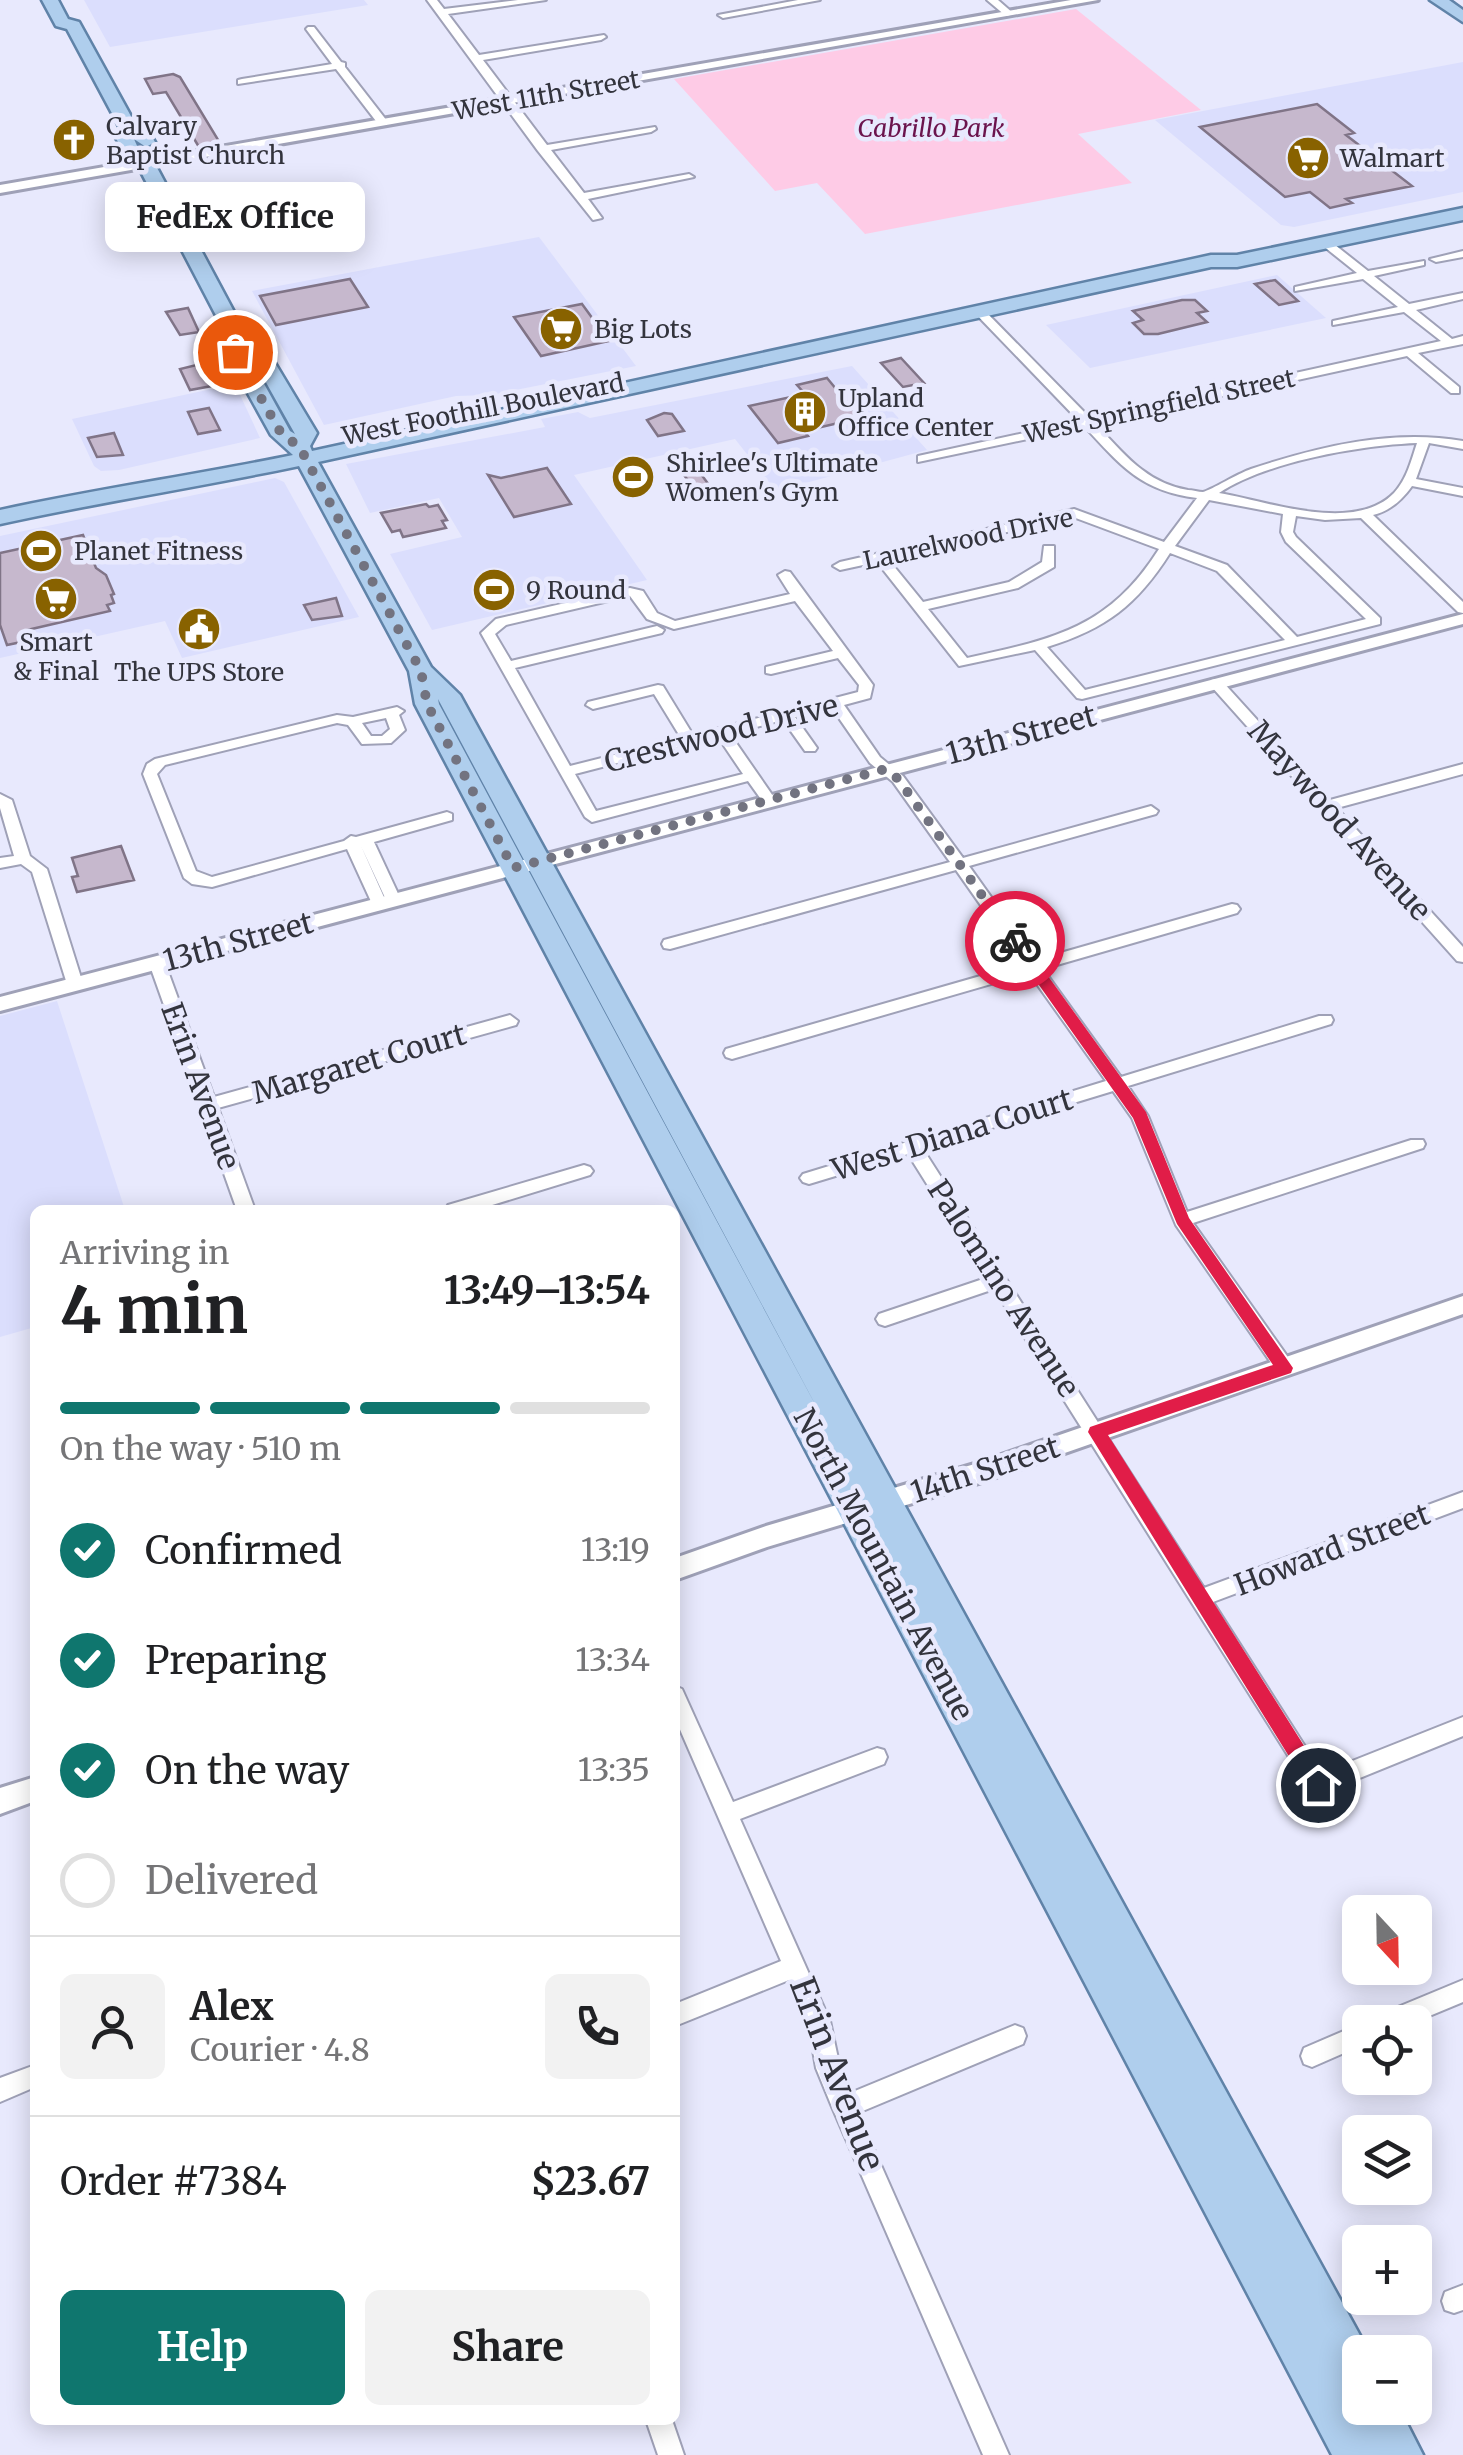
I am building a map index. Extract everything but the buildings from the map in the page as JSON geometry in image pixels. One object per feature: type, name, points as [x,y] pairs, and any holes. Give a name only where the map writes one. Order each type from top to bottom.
[{"type":"main road","name":"North Mountain Avenue","points":[[50,0],[62,23],[73,25],[80,21],[68,0]]},
{"type":"main road","points":[[1438,0],[1463,17]]},
{"type":"main road","name":"North Mountain Avenue","points":[[73,25],[131,133],[124,138],[133,156],[146,164],[241,344],[256,347],[306,433],[302,453],[421,671],[427,704],[525,864],[872,1506],[1342,2347]]},
{"type":"main road","name":"West Foothill Boulevard","points":[[0,517],[125,490],[156,490],[302,453],[620,392],[668,377],[1211,261],[1244,260],[1398,228],[1461,210]]},
{"type":"main road","name":"West Foothill Boulevard","points":[[1211,261],[1227,252],[1290,239],[1461,210]]},
{"type":"main road","points":[[1244,260],[1292,244],[1290,239]]},
{"type":"main road","name":"North Mountain Avenue","points":[[872,1506],[1356,2455]]},
{"type":"main road","points":[[1385,2425],[1402,2455]]},
{"type":"street","points":[[432,0],[597,218]]},
{"type":"street","points":[[442,12],[541,0]]},
{"type":"street","points":[[723,16],[815,0]]},
{"type":"street","points":[[992,0],[1008,14]]},
{"type":"street","name":"West 11th Street","points":[[0,190],[1092,0]]},
{"type":"street","points":[[311,29],[383,124]]},
{"type":"street","points":[[478,58],[602,37]]},
{"type":"street","points":[[242,82],[342,66]]},
{"type":"street","points":[[542,148],[651,129]]},
{"type":"street","points":[[580,197],[689,177]]},
{"type":"street","points":[[1326,243],[1407,309],[1456,342]]},
{"type":"street","points":[[1436,260],[1463,254]]},
{"type":"street","points":[[1299,289],[1420,263]]},
{"type":"street","points":[[1337,323],[1463,296]]},
{"type":"street","points":[[980,312],[1142,478],[1203,498],[1229,498],[1290,512],[1370,515],[1404,494],[1412,482],[1424,439]]},
{"type":"street","name":"West Springfield Street","points":[[926,464],[947,453],[1456,342]]},
{"type":"street","points":[[1410,352],[1455,390]]},
{"type":"street","points":[[880,557],[964,662],[1072,634],[1122,606],[1203,498],[1243,474],[1368,444],[1424,439],[1463,444]]},
{"type":"street","points":[[1412,482],[1463,492]]},
{"type":"street","name":"Laurelwood Drive","points":[[840,566],[1074,512],[1222,568],[1294,642]]},
{"type":"street","points":[[1038,645],[1082,696],[1375,622],[1291,538],[1287,532],[1290,512]]},
{"type":"street","points":[[1370,515],[1453,592],[1463,609]]},
{"type":"street","points":[[920,608],[1023,582],[1048,564],[1049,550]]},
{"type":"street","points":[[771,670],[841,653],[785,575]]},
{"type":"street","points":[[752,776],[592,818],[489,637],[490,628],[500,622],[630,592],[638,594],[652,616],[674,626],[798,596]]},
{"type":"street","name":"13th Street","points":[[0,1004],[1463,618]]},
{"type":"street","points":[[506,666],[657,630]]},
{"type":"street","name":"Crestwood Drive","points":[[568,772],[865,694],[866,685],[841,653]]},
{"type":"street","name":"Maywood Avenue","points":[[1216,683],[1463,957]]},
{"type":"street","points":[[593,705],[658,689],[690,741]]},
{"type":"street","points":[[836,704],[875,760],[898,779],[1140,1116],[1182,1220],[1284,1368]]},
{"type":"street","points":[[353,722],[367,741],[386,740],[398,730],[394,712],[353,722],[337,719],[160,762],[150,774],[189,874],[197,880],[212,882],[448,816]]},
{"type":"street","points":[[788,717],[810,748]]},
{"type":"street","points":[[722,734],[768,799]]},
{"type":"street","points":[[1327,806],[1463,768]]},
{"type":"street","points":[[0,799],[5,800],[23,860]]},
{"type":"street","points":[[670,944],[1151,811]]},
{"type":"street","points":[[358,839],[386,902]]},
{"type":"street","points":[[0,864],[23,860],[39,869],[76,984]]},
{"type":"street","points":[[732,1053],[1232,909]]},
{"type":"street","name":"Erin Avenue","points":[[156,962],[244,1205]]},
{"type":"street","name":"West Diana Court","points":[[809,1178],[1325,1020]]},
{"type":"street","name":"Margaret Court","points":[[208,1105],[510,1021]]},
{"type":"street","points":[[1182,1220],[1417,1144]]},
{"type":"street","name":"Palomino Avenue","points":[[912,1146],[1318,1785],[1463,1726]]},
{"type":"street","points":[[471,1205],[584,1171]]},
{"type":"street","points":[[885,1318],[998,1281]]},
{"type":"street","name":"14th Street","points":[[680,1567],[1096,1432],[1463,1306]]},
{"type":"street","name":"Howard Street","points":[[1201,1598],[1463,1500]]},
{"type":"street","name":"Erin Avenue","points":[[680,1706],[819,2020],[828,2068],[996,2455]]},
{"type":"street","points":[[727,1814],[877,1757]]},
{"type":"street","points":[[0,1801],[30,1790]]},
{"type":"street","points":[[680,2013],[796,1966]]},
{"type":"street","points":[[1430,2005],[1463,1991]]},
{"type":"street","points":[[844,2107],[1015,2036]]},
{"type":"street","points":[[1312,2056],[1342,2043]]},
{"type":"street","points":[[0,2090],[30,2078]]},
{"type":"street","points":[[661,2425],[671,2455]]},
{"type":"shaded area","points":[[84,0],[364,0],[368,5],[110,47]]},
{"type":"shaded area","points":[[1463,62],[1463,192],[1294,227],[1281,225],[1155,120]]},
{"type":"shaded area","points":[[539,237],[636,366],[491,395],[456,396],[324,425],[252,291]]},
{"type":"shaded area","points":[[1277,275],[1326,318],[1090,368],[1046,325]]},
{"type":"shaded area","points":[[852,366],[927,450],[776,491],[735,439],[574,475],[647,580],[432,630],[390,554],[462,537],[439,498],[370,513],[346,464],[545,427],[541,419],[578,412],[590,418]]},
{"type":"shaded area","points":[[235,384],[260,438],[119,470],[101,471],[94,466],[72,419]]},
{"type":"shaded area","points":[[275,478],[284,482],[359,617],[182,658],[165,621],[0,658],[0,536]]},
{"type":"shaded area","points":[[57,1001],[123,1205],[30,1205],[30,1328],[0,1337],[0,1016]]},
{"type":"green space","name":"Cabrillo Park","points":[[1076,9],[1201,110],[1078,134],[1132,183],[865,234],[817,183],[775,191],[674,79]]},
{"type":"way so far","points":[[235,352],[282,435],[299,446],[392,616],[421,671],[427,704],[513,868],[886,769],[898,779],[1015,941]]},
{"type":"place","name":"Calvary Baptist Church","points":[[74,140]]},
{"type":"place","name":"Walmart","points":[[1308,158]]},
{"type":"place","name":"Big Lots","points":[[561,329]]},
{"type":"place","name":"FedEx Office","points":[[235,352]]},
{"type":"place","name":"Upland Office Center","points":[[805,412]]},
{"type":"place","name":"Shirlee's Ultimate Women's Gym","points":[[633,477]]},
{"type":"place","name":"Planet Fitness","points":[[41,551]]},
{"type":"place","name":"9 Round","points":[[494,590]]},
{"type":"place","name":"Smart & Final","points":[[56,599]]},
{"type":"place","name":"The UPS Store","points":[[199,629]]},
{"type":"route","points":[[1015,941],[1140,1116],[1182,1220],[1284,1368],[1096,1432],[1318,1785]]}]
